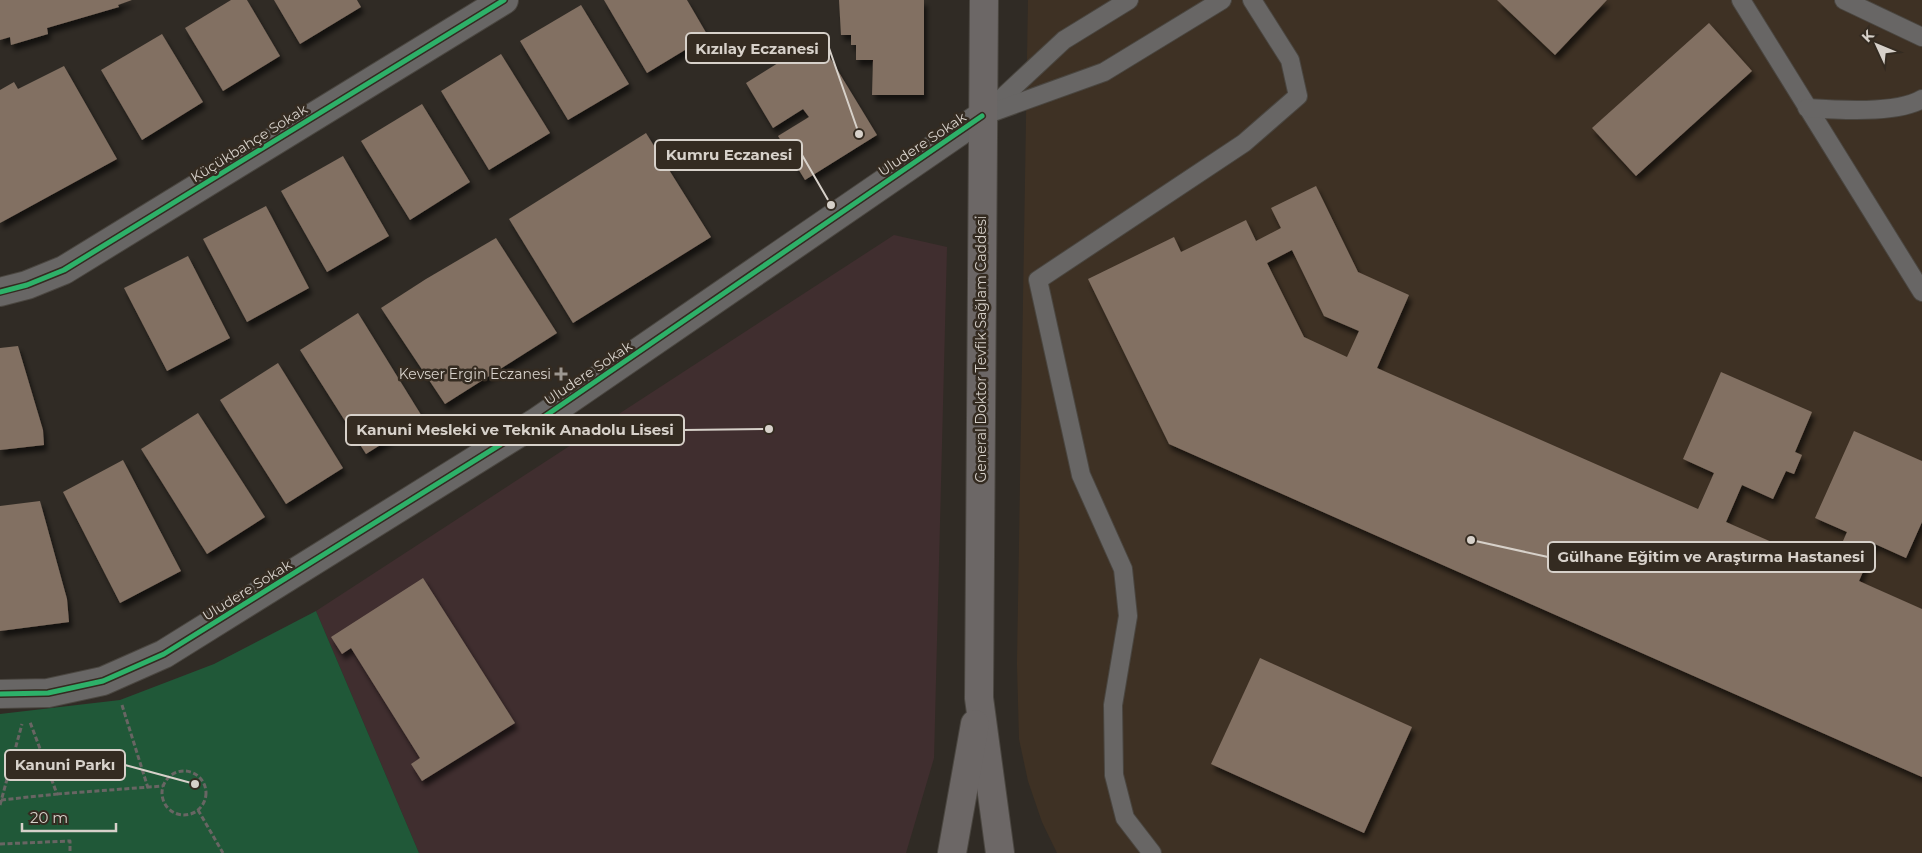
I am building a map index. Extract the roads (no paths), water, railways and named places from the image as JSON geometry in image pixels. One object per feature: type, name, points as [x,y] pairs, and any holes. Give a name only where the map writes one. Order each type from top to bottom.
[{"type":"main road","name":"General Doktor Tevfik Sağlam Caddesi","points":[[984,0],[979,698],[1000,853]]},
{"type":"main road","name":"General Doktor Tevfik Sağlam Caddesi","points":[[952,853],[979,698]]},
{"type":"street","name":"Küçükbahçe Sokak","points":[[0,292],[26,285],[64,270],[504,0]]},
{"type":"street","name":"Uludere Sokak","points":[[0,694],[48,693],[103,682],[164,654],[535,423],[982,116]]},
{"type":"lane","points":[[982,116],[1064,40],[1129,0]]},
{"type":"lane","points":[[982,116],[1104,72],[1222,0]]},
{"type":"lane","points":[[1152,853],[1125,818],[1114,775],[1113,704],[1128,616],[1123,569],[1081,475],[1038,280],[1244,143],[1298,96],[1290,60],[1252,0]]},
{"type":"lane","points":[[1741,0],[1922,292]]},
{"type":"lane","points":[[1844,0],[1922,37]]},
{"type":"lane","points":[[1807,108],[1872,110],[1915,103],[1922,99]]},
{"type":"place","name":"Kızılay Eczanesi","points":[[859,134]]},
{"type":"place","name":"Kumru Eczanesi","points":[[831,205]]},
{"type":"place","name":"Kevser Ergin Eczanesi","points":[[561,374]]},
{"type":"place","name":"Kanuni Mesleki ve Teknik Anadolu Lisesi","points":[[769,429]]},
{"type":"place","name":"Gülhane Eğitim ve Araştırma Hastanesi","points":[[1471,540]]},
{"type":"place","name":"Kanuni Parkı","points":[[195,784]]}]
